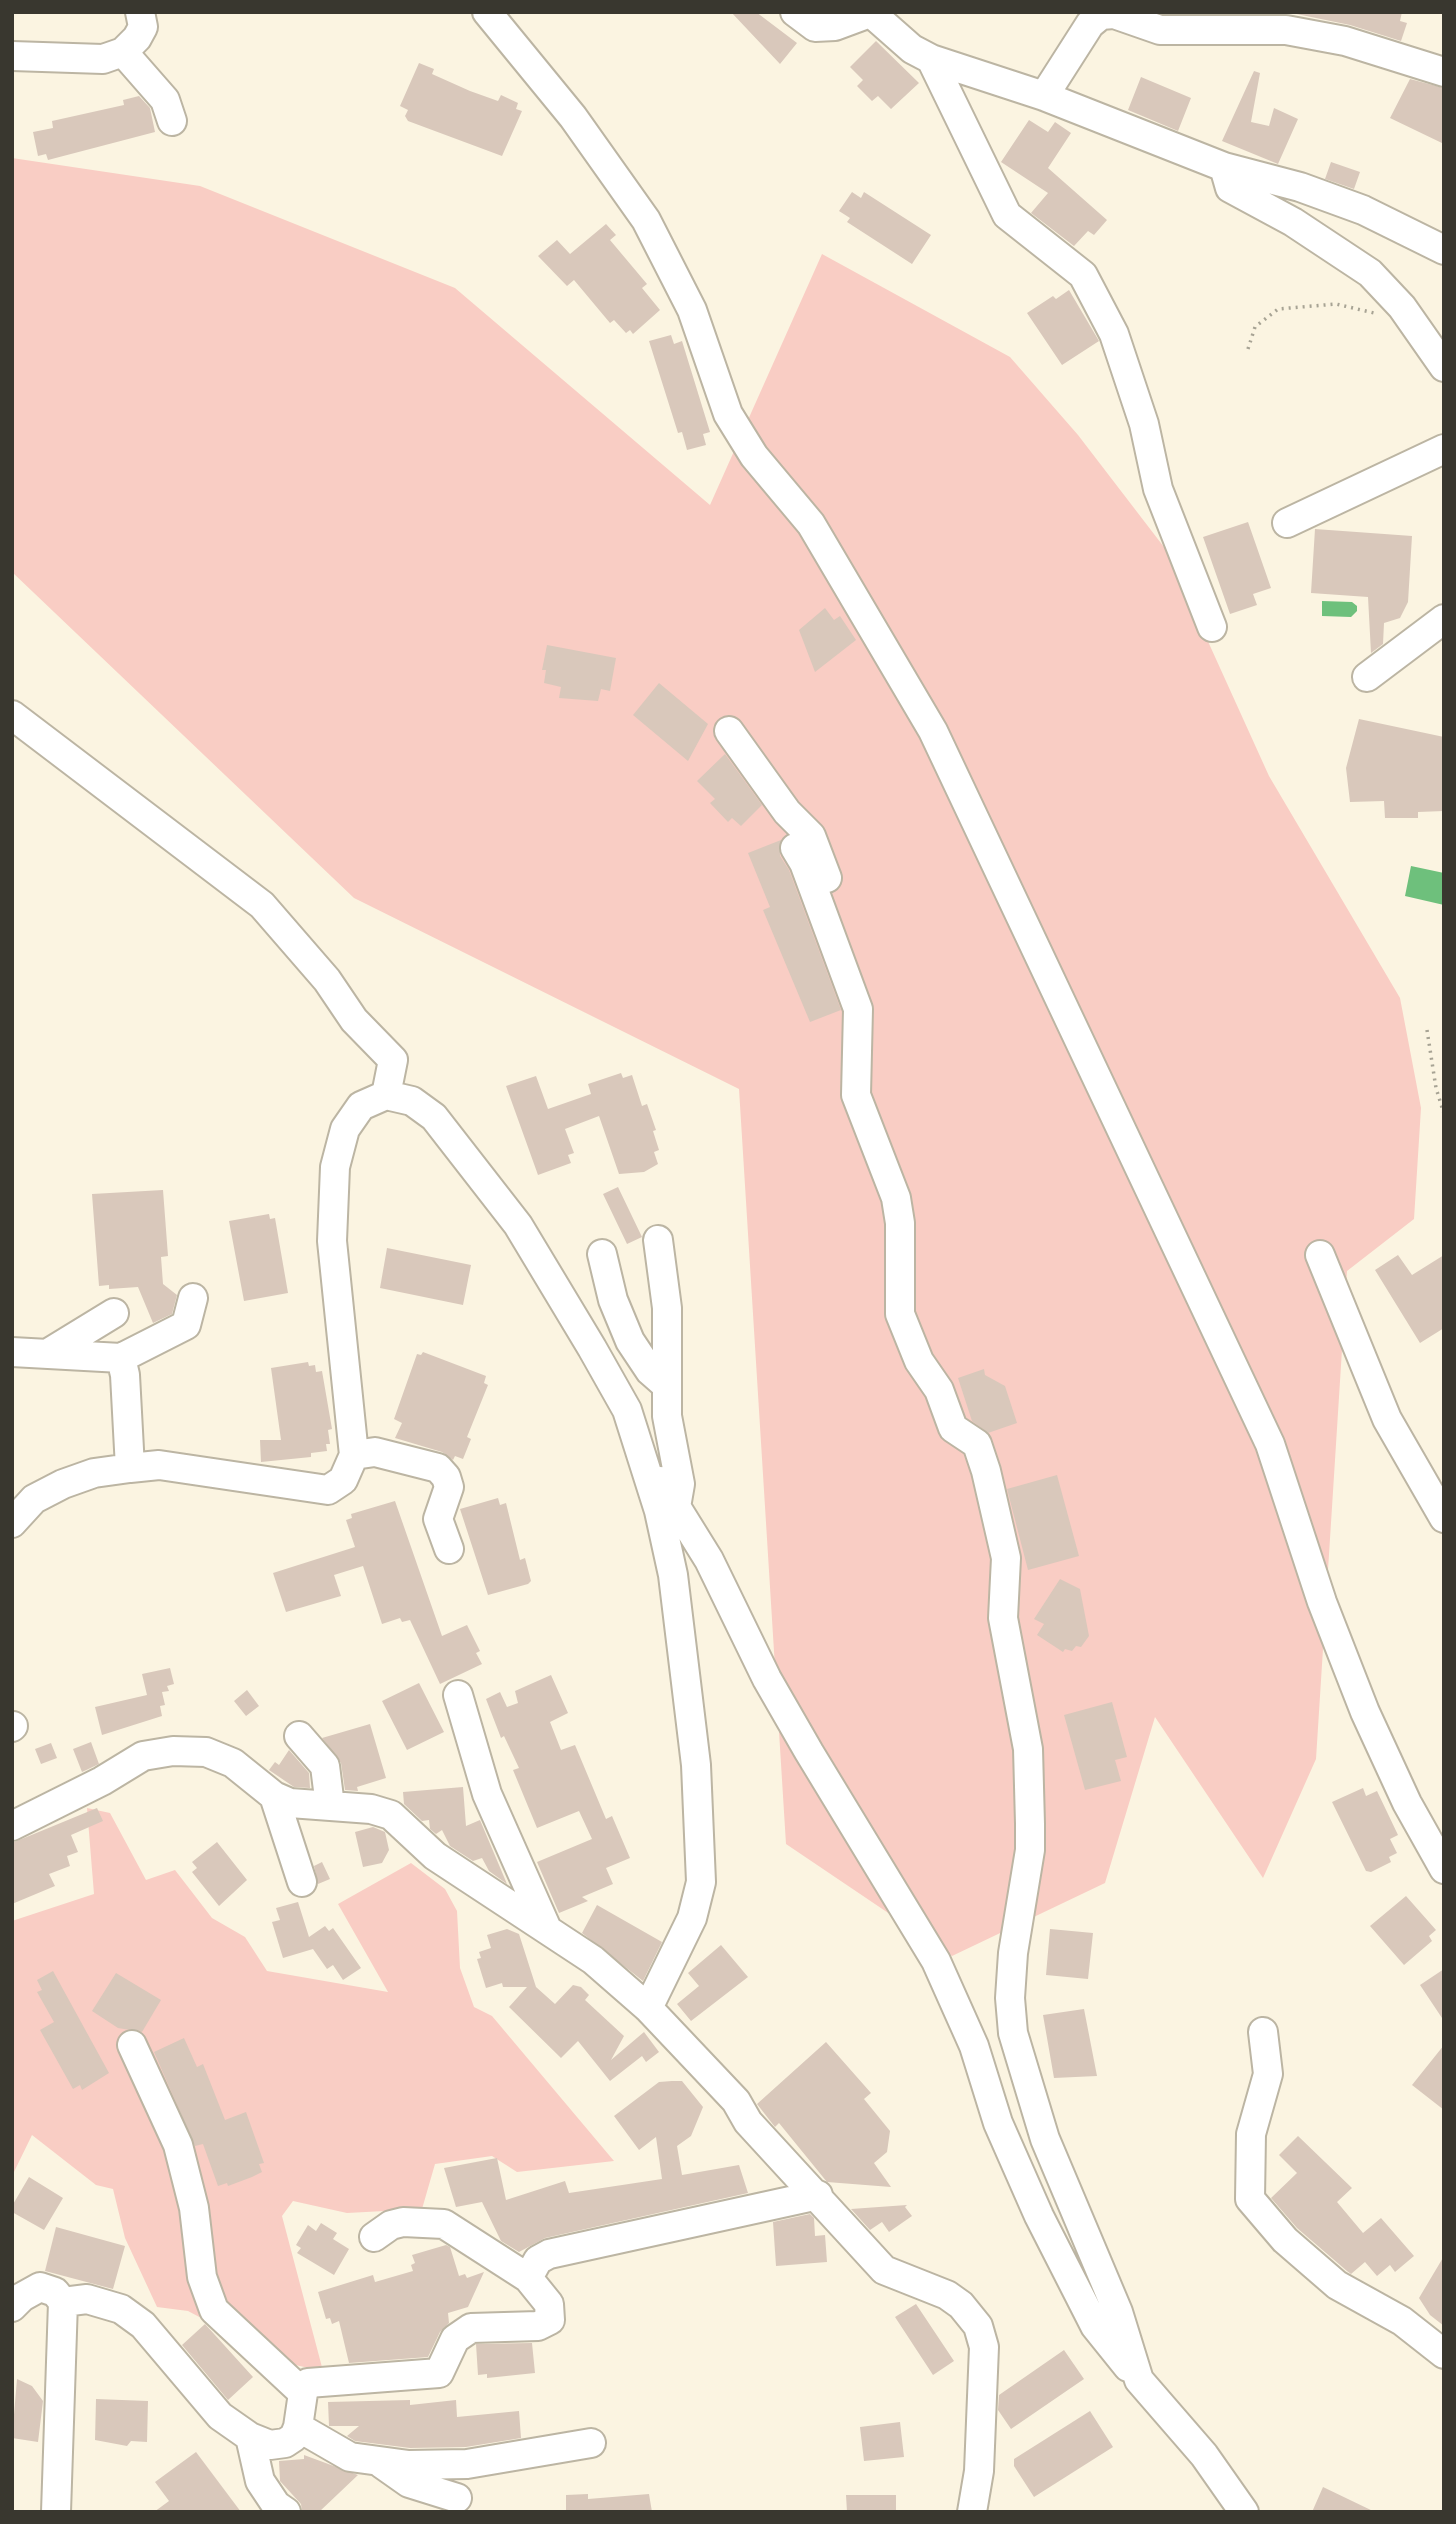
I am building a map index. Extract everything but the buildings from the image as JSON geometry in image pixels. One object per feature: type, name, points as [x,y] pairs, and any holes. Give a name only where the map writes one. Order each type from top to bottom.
[{"type":"street","points":[[12,56],[103,59],[123,52],[143,27],[140,12]]},
{"type":"street","points":[[487,12],[573,117],[646,220],[692,310],[728,414],[754,456],[811,524],[933,731],[1270,1444],[1283,1475],[1322,1602],[1366,1712],[1407,1803],[1444,1869]]},
{"type":"street","points":[[796,12],[815,27],[835,26],[870,12],[912,49],[931,59],[1044,96],[1224,167],[1300,187],[1363,210],[1444,250]]},
{"type":"street","points":[[1044,96],[1090,24],[1101,15],[1114,14],[1160,30],[1286,30],[1345,41],[1444,72]]},
{"type":"street","points":[[123,52],[165,100],[172,121]]},
{"type":"street","points":[[931,59],[1007,215],[1083,275],[1114,334],[1144,424],[1158,489],[1212,627]]},
{"type":"street","points":[[1224,167],[1230,188],[1305,229],[1370,274],[1402,307],[1444,367]]},
{"type":"street","points":[[1287,523],[1444,449]]},
{"type":"street","points":[[1367,677],[1444,619]]},
{"type":"street","points":[[12,715],[262,905],[327,980],[354,1020],[393,1060],[386,1095]]},
{"type":"street","points":[[729,731],[787,812],[811,836],[840,923],[850,983]]},
{"type":"street","points":[[795,848],[804,863],[858,1009],[856,1095],[862,1117],[895,1198],[900,1223],[900,1314],[919,1361],[939,1390],[953,1428],[976,1444],[986,1471],[1006,1558],[1003,1618],[1028,1749],[1030,1824],[1030,1850],[1013,1953],[1010,1998],[1013,2033],[1045,2139],[1118,2312],[1139,2380]]},
{"type":"street","points":[[12,1523],[34,1499],[63,1485],[94,1473],[130,1468],[159,1465],[327,1490],[343,1480],[354,1455],[332,1241],[335,1167],[345,1129],[361,1106],[386,1095],[412,1101],[434,1117],[518,1225],[553,1280],[621,1400],[642,1450],[659,1510],[673,1575],[701,1829],[701,1882],[692,1917],[648,2008]]},
{"type":"street","points":[[658,1240],[667,1308],[667,1416],[680,1484],[676,1507]]},
{"type":"street","points":[[601,1254],[613,1300],[630,1340],[650,1371],[666,1385]]},
{"type":"street","points":[[1320,1255],[1387,1419],[1444,1518]]},
{"type":"street","points":[[12,1352],[121,1359],[186,1325],[193,1298]]},
{"type":"street","points":[[47,1354],[114,1313]]},
{"type":"street","points":[[121,1359],[125,1375],[130,1468]]},
{"type":"street","points":[[642,1450],[709,1560],[767,1679],[936,1961],[974,2046],[998,2123],[1039,2216],[1095,2326],[1204,2455],[1244,2512]]},
{"type":"street","points":[[354,1455],[375,1452],[438,1468],[446,1477],[449,1488],[438,1519],[449,1549]]},
{"type":"street","points":[[458,1695],[487,1794],[547,1929]]},
{"type":"street","points":[[299,1736],[326,1766],[330,1806]]},
{"type":"street","points":[[12,1826],[102,1781],[143,1756],[173,1751],[206,1752],[233,1763],[274,1796],[290,1802],[370,1809],[391,1815],[435,1856],[593,1960],[648,2008],[736,2101],[748,2122],[818,2195],[884,2270],[947,2295],[961,2305],[978,2326],[984,2347],[979,2471],[972,2512]]},
{"type":"street","points":[[274,1796],[303,1882]]},
{"type":"street","points":[[1262,2032],[1268,2074],[1251,2134],[1250,2199],[1285,2240],[1338,2285],[1402,2320],[1444,2354]]},
{"type":"street","points":[[132,2045],[178,2145],[194,2208],[202,2277],[214,2310],[303,2393]]},
{"type":"street","points":[[528,2278],[538,2260],[549,2254],[818,2195]]},
{"type":"street","points":[[62,2302],[87,2299],[121,2309],[143,2325],[220,2416],[250,2437],[270,2445],[285,2443],[294,2437],[303,2393],[308,2383],[439,2373],[455,2339],[471,2328],[538,2326],[550,2320],[549,2304],[528,2278],[444,2224],[403,2222],[391,2225],[374,2237]]},
{"type":"street","points":[[12,2307],[22,2297],[40,2287],[55,2292],[62,2302],[55,2512]]},
{"type":"street","points":[[298,2427],[350,2457],[380,2462],[467,2464],[591,2443]]},
{"type":"street","points":[[250,2437],[260,2481],[276,2505],[286,2512]]},
{"type":"street","points":[[380,2462],[409,2483],[457,2498]]},
{"type":"path","points":[[1248,349],[1255,327],[1278,309],[1336,304],[1381,314]]},
{"type":"path","points":[[1427,1030],[1436,1088],[1444,1114]]},
{"type":"shaded area","points":[[12,158],[200,186],[455,288],[710,505],[822,254],[1010,357],[1078,435],[1167,551],[1269,776],[1400,998],[1421,1108],[1414,1219],[1347,1271],[1316,1759],[1263,1878],[1155,1717],[1105,1883],[952,1956],[786,1844],[739,1089],[354,898],[12,572]]},
{"type":"shaded area","points":[[1322,601],[1352,602],[1357,606],[1357,611],[1351,617],[1322,616]]},
{"type":"shaded area","points":[[1411,866],[1444,873],[1444,905],[1405,896]]},
{"type":"shaded area","points":[[87,1808],[110,1813],[146,1880],[175,1870],[212,1918],[245,1937],[267,1971],[388,1992],[338,1904],[411,1863],[445,1889],[457,1911],[460,1968],[474,2007],[492,2016],[614,2161],[517,2172],[492,2156],[435,2164],[422,2209],[347,2213],[293,2201],[282,2216],[323,2371],[286,2363],[188,2311],[157,2307],[125,2238],[113,2189],[96,2185],[32,2135],[12,2176],[12,1921],[94,1894]]}]
